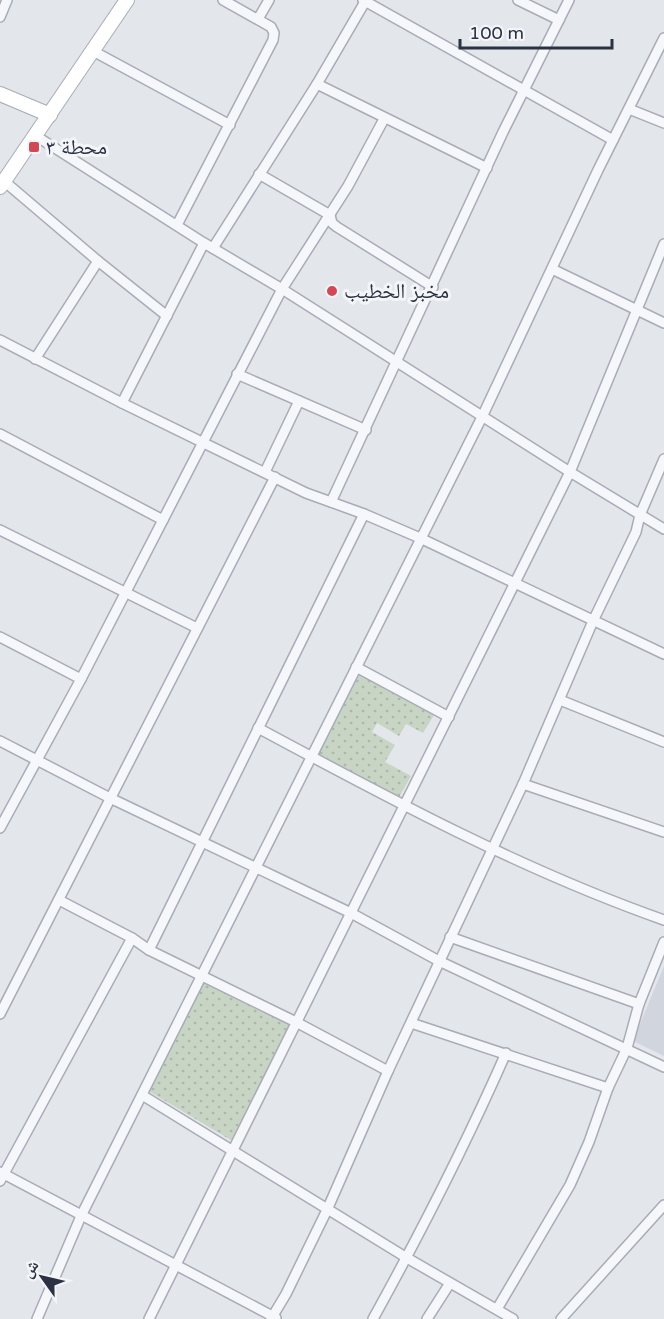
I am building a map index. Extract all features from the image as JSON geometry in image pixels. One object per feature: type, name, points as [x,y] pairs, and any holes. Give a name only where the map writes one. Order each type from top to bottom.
[{"type":"street","points":[[0,17],[8,0]]},
{"type":"street","points":[[127,0],[2,184],[167,316]]},
{"type":"street","points":[[177,225],[273,40],[274,33],[270,27],[223,0]]},
{"type":"street","points":[[258,19],[269,0]]},
{"type":"street","points":[[122,403],[167,316],[209,246],[317,84],[365,0],[613,140]]},
{"type":"street","points":[[518,0],[559,20]]},
{"type":"street","points":[[331,502],[524,89],[569,0]]},
{"type":"street","points":[[37,1319],[81,1216],[482,417],[613,140],[664,38]]},
{"type":"street","points":[[93,51],[230,125]]},
{"type":"street","points":[[317,84],[487,168]]},
{"type":"street","points":[[0,94],[50,115]]},
{"type":"street","points":[[629,109],[664,123]]},
{"type":"street","points":[[0,828],[81,679],[282,289],[348,186],[384,119]]},
{"type":"street","points":[[36,136],[664,529]]},
{"type":"street","points":[[259,174],[330,215],[332,223],[337,227],[433,287]]},
{"type":"street","points":[[149,1319],[177,1267],[296,1022],[570,472],[664,244]]},
{"type":"street","points":[[35,359],[98,261]]},
{"type":"street","points":[[552,269],[664,323]]},
{"type":"street","points":[[0,340],[306,493],[420,538],[664,654]]},
{"type":"street","points":[[237,374],[366,430]]},
{"type":"street","points":[[265,472],[299,401]]},
{"type":"street","points":[[0,434],[163,520]]},
{"type":"street","points":[[132,938],[1,1176],[274,1318],[327,1210],[388,1071],[523,784],[593,621],[636,532],[640,515],[664,459]]},
{"type":"street","points":[[0,1011],[275,477]]},
{"type":"street","points":[[148,950],[364,514]]},
{"type":"street","points":[[0,530],[197,628]]},
{"type":"street","points":[[0,637],[81,679]]},
{"type":"street","points":[[356,667],[449,717]]},
{"type":"street","points":[[560,700],[664,742]]},
{"type":"street","points":[[258,728],[404,807],[492,850],[664,920]]},
{"type":"street","points":[[0,741],[110,798],[351,913],[439,961],[664,1066]]},
{"type":"street","points":[[523,784],[664,832]]},
{"type":"street","points":[[59,900],[132,938],[148,950],[296,1022],[388,1071]]},
{"type":"street","points":[[450,937],[639,1004]]},
{"type":"street","points":[[497,1309],[570,1185],[589,1142],[608,1088],[627,1048],[639,1004],[664,942]]},
{"type":"street","points":[[411,1023],[608,1088]]},
{"type":"street","points":[[373,1319],[407,1258],[473,1128],[506,1053]]},
{"type":"street","points":[[142,1095],[327,1210],[513,1319]]},
{"type":"street","points":[[561,1319],[664,1205]]},
{"type":"street","points":[[427,1319],[450,1283]]},
{"type":"shaded area","points":[[664,966],[664,1056],[633,1041]]},
{"type":"green space","points":[[360,674],[434,715],[423,733],[406,724],[399,736],[377,723],[372,732],[395,745],[385,762],[411,776],[398,799],[316,754]]},
{"type":"green space","points":[[203,982],[291,1024],[234,1142],[147,1090]]},
{"type":"place","name":"محطة ٣","points":[[34,147]]},
{"type":"place","name":"مخبز الخطيب","points":[[332,291]]}]
